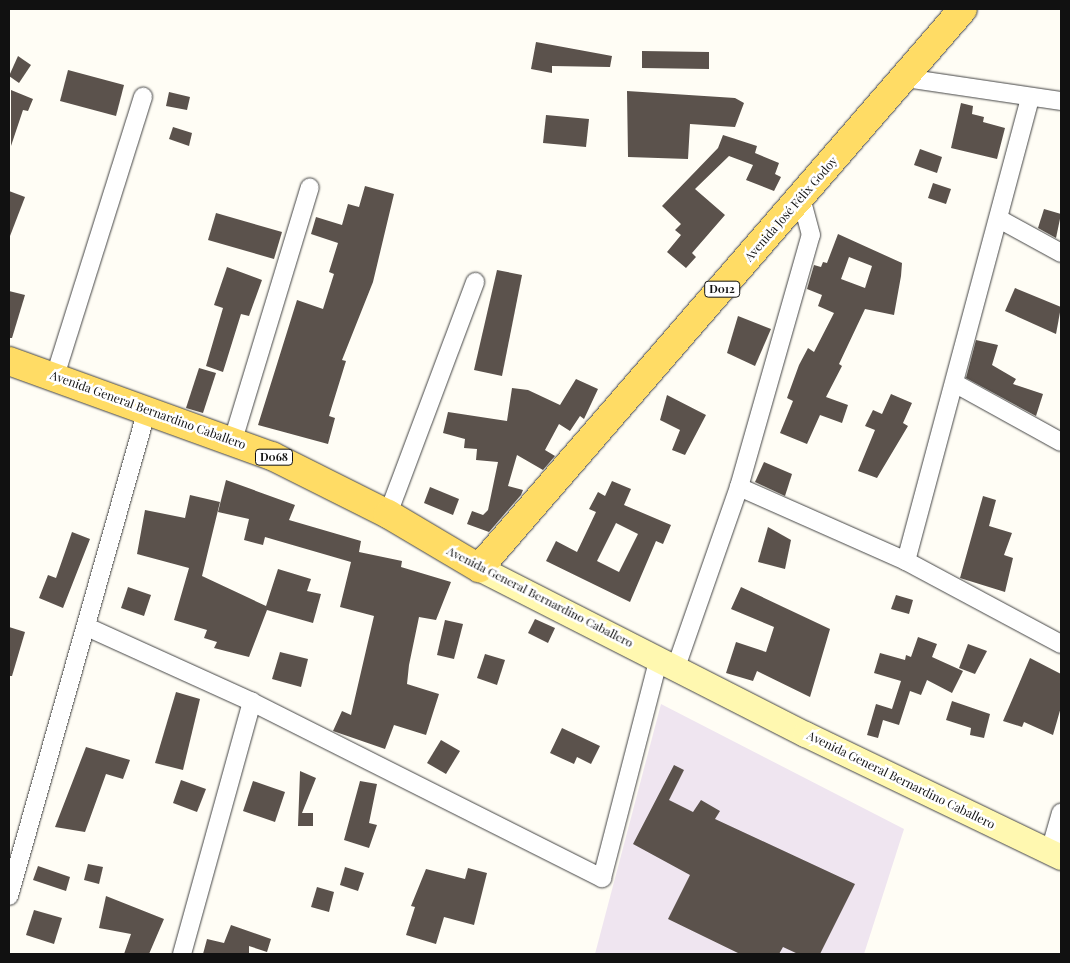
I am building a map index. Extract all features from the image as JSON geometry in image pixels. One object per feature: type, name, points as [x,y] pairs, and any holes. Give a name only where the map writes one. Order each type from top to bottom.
[{"type":"main road","name":"Avenida José Félix Godoy","points":[[480,568],[964,9]]},
{"type":"main road","name":"Avenida General Bernardino Caballero","points":[[9,361],[233,440],[388,514],[480,568],[668,662],[805,734],[1056,854]]},
{"type":"street","points":[[905,78],[1030,99],[1061,100]]},
{"type":"street","points":[[55,376],[143,97]]},
{"type":"street","points":[[906,562],[956,384],[1030,99]]},
{"type":"street","points":[[233,440],[310,187]]},
{"type":"street","points":[[87,627],[252,702],[602,878],[668,662],[739,487],[811,234],[801,198]]},
{"type":"street","points":[[999,218],[1061,253]]},
{"type":"street","points":[[388,514],[475,282]]},
{"type":"street","points":[[956,384],[1061,442]]},
{"type":"street","points":[[9,896],[87,627],[147,410]]},
{"type":"street","points":[[739,487],[906,562],[1061,644]]},
{"type":"street","points":[[182,954],[252,702]]},
{"type":"street","points":[[1056,854],[1061,813]]},
{"type":"shaded area","points":[[661,704],[904,829],[864,954],[595,954]]},
{"type":"building","points":[[536,42],[612,56],[610,67],[552,66],[552,73],[531,69]]},
{"type":"building","points":[[642,51],[709,52],[709,69],[642,68]]},
{"type":"building","points":[[18,56],[31,65],[19,83],[9,76]]},
{"type":"building","points":[[68,70],[124,85],[116,116],[60,101]]},
{"type":"building","points":[[11,90],[33,99],[28,111],[23,110],[11,146]]},
{"type":"building","points":[[627,91],[735,98],[744,103],[735,127],[690,124],[688,159],[628,157]]},
{"type":"building","points":[[169,92],[190,97],[187,110],[166,106]]},
{"type":"building","points":[[961,103],[973,106],[972,114],[984,117],[983,122],[1005,128],[997,159],[951,148]]},
{"type":"building","points":[[546,115],[589,119],[586,147],[543,143]]},
{"type":"building","points":[[173,127],[192,133],[189,146],[169,139]]},
{"type":"building","points":[[723,135],[757,146],[755,153],[779,163],[775,174],[781,177],[774,191],[746,180],[753,165],[729,156],[695,189],[725,215],[692,253],[696,257],[686,268],[667,252],[681,235],[675,230],[681,224],[662,206],[718,148]]},
{"type":"building","points":[[920,149],[942,157],[937,173],[914,165]]},
{"type":"building","points":[[933,183],[951,189],[946,204],[928,198]]},
{"type":"building","points":[[365,186],[394,194],[373,282],[342,360],[346,361],[329,416],[335,418],[328,444],[258,425],[297,300],[323,309],[334,274],[329,272],[338,243],[311,234],[316,217],[342,225],[348,204],[359,207]]},
{"type":"building","points":[[9,191],[25,197],[10,236],[9,236]]},
{"type":"building","points":[[1044,209],[1061,214],[1056,238],[1038,228]]},
{"type":"building","points":[[216,213],[282,232],[274,259],[208,240]]},
{"type":"building","points":[[838,234],[902,263],[894,315],[865,309],[839,364],[842,366],[826,397],[848,405],[842,423],[820,415],[807,444],[780,433],[793,401],[787,398],[799,365],[808,348],[814,352],[834,313],[818,306],[822,295],[807,289],[814,265],[821,267],[823,262],[827,263]],"holes":[[[849,257],[872,266],[865,288],[841,279]]]},
{"type":"building","points":[[227,267],[262,280],[249,316],[241,314],[223,372],[206,366],[223,308],[214,305]]},
{"type":"building","points":[[497,270],[522,275],[502,376],[474,370]]},
{"type":"building","points":[[1015,288],[1061,307],[1056,334],[1005,311]]},
{"type":"building","points":[[9,291],[25,295],[12,338],[9,338]]},
{"type":"building","points":[[738,316],[771,329],[755,366],[727,353]]},
{"type":"building","points":[[976,340],[998,345],[992,365],[1016,379],[1013,384],[1043,394],[1036,416],[966,378]]},
{"type":"building","points":[[199,368],[216,373],[203,413],[186,408]]},
{"type":"building","points":[[576,379],[598,389],[584,419],[580,416],[570,431],[559,424],[545,450],[555,456],[543,470],[517,455],[508,486],[523,490],[521,495],[489,532],[467,524],[472,511],[483,515],[488,510],[498,462],[476,460],[477,449],[464,448],[465,439],[443,433],[448,412],[507,421],[512,388],[528,390],[560,405]]},
{"type":"building","points":[[891,394],[912,403],[903,423],[908,426],[877,478],[858,471],[875,430],[865,426],[873,410],[882,414]]},
{"type":"building","points":[[667,395],[706,415],[685,455],[672,450],[680,430],[660,420]]},
{"type":"building","points":[[764,462],[792,474],[785,496],[755,482]]},
{"type":"building","points":[[226,480],[295,505],[289,520],[361,541],[359,552],[402,561],[401,567],[451,582],[436,620],[419,617],[409,665],[407,684],[439,694],[426,735],[394,725],[385,749],[333,731],[342,711],[351,715],[374,616],[340,607],[351,562],[265,537],[263,545],[244,540],[249,519],[218,512]]},
{"type":"building","points":[[612,481],[631,489],[624,505],[671,525],[663,544],[656,541],[630,602],[546,561],[556,541],[577,552],[596,512],[589,509],[598,492],[605,496]],"holes":[[[616,523],[638,534],[619,572],[597,561]]]},
{"type":"building","points":[[430,487],[459,499],[453,515],[424,503]]},
{"type":"building","points":[[190,495],[220,502],[202,576],[266,606],[278,569],[311,579],[307,591],[321,594],[313,623],[267,610],[249,657],[214,648],[217,642],[204,638],[207,630],[174,620],[189,568],[137,554],[145,510],[185,518]]},
{"type":"building","points":[[983,496],[996,500],[989,526],[1012,533],[1004,555],[1013,558],[1005,592],[960,578]]},
{"type":"building","points":[[768,527],[791,540],[785,569],[758,562]]},
{"type":"building","points":[[72,532],[90,539],[63,608],[39,598],[48,575],[56,578]]},
{"type":"building","points":[[128,587],[151,595],[144,616],[121,608]]},
{"type":"building","points":[[741,587],[830,629],[810,697],[757,671],[753,681],[726,673],[736,642],[766,652],[774,627],[731,609]]},
{"type":"building","points":[[896,595],[913,600],[909,614],[891,609]]},
{"type":"building","points":[[535,619],[555,628],[548,643],[528,633]]},
{"type":"building","points":[[445,620],[463,624],[454,659],[437,655]]},
{"type":"building","points":[[9,627],[25,632],[12,676],[9,676]]},
{"type":"building","points":[[918,637],[937,644],[932,657],[963,671],[952,693],[927,680],[921,695],[910,691],[899,725],[883,720],[878,738],[867,735],[876,704],[892,709],[901,681],[874,673],[880,653],[905,660],[906,655],[911,657]]},
{"type":"building","points":[[968,644],[987,651],[975,674],[959,668]]},
{"type":"building","points":[[280,652],[308,659],[301,687],[272,679]]},
{"type":"building","points":[[485,654],[505,660],[497,685],[477,678]]},
{"type":"building","points":[[1030,658],[1061,674],[1061,707],[1053,735],[1024,722],[1022,727],[1003,721]]},
{"type":"building","points":[[176,692],[200,699],[183,770],[155,763]]},
{"type":"building","points":[[952,701],[990,714],[984,738],[970,735],[971,728],[946,720]]},
{"type":"building","points":[[562,728],[600,746],[591,764],[577,757],[574,764],[550,753]]},
{"type":"building","points":[[441,740],[460,751],[446,774],[427,763]]},
{"type":"building","points":[[86,747],[130,760],[123,779],[106,774],[85,832],[55,827]]},
{"type":"building","points":[[674,765],[684,770],[669,800],[693,812],[701,800],[720,811],[715,819],[855,884],[820,954],[798,954],[783,947],[779,954],[740,954],[668,919],[690,875],[633,844]]},
{"type":"building","points":[[300,771],[316,778],[302,813],[313,813],[313,826],[298,826]]},
{"type":"building","points":[[181,780],[206,789],[197,812],[173,803]]},
{"type":"building","points":[[253,781],[285,792],[275,822],[243,811]]},
{"type":"building","points":[[360,781],[377,784],[369,823],[377,825],[369,848],[344,840]]},
{"type":"building","points":[[88,864],[103,867],[99,884],[84,880]]},
{"type":"building","points":[[38,866],[70,877],[66,891],[33,880]]},
{"type":"building","points":[[345,867],[364,873],[358,891],[340,885]]},
{"type":"building","points":[[468,868],[487,873],[474,925],[444,917],[436,944],[406,935],[415,907],[411,906],[426,869],[465,879]]},
{"type":"building","points":[[317,887],[334,892],[329,912],[311,907]]},
{"type":"building","points":[[106,896],[164,919],[149,954],[124,954],[131,934],[99,928]]},
{"type":"building","points":[[34,910],[62,918],[54,944],[26,935]]},
{"type":"building","points":[[231,925],[271,939],[267,952],[249,946],[249,954],[203,954],[207,939],[224,943]]}]
